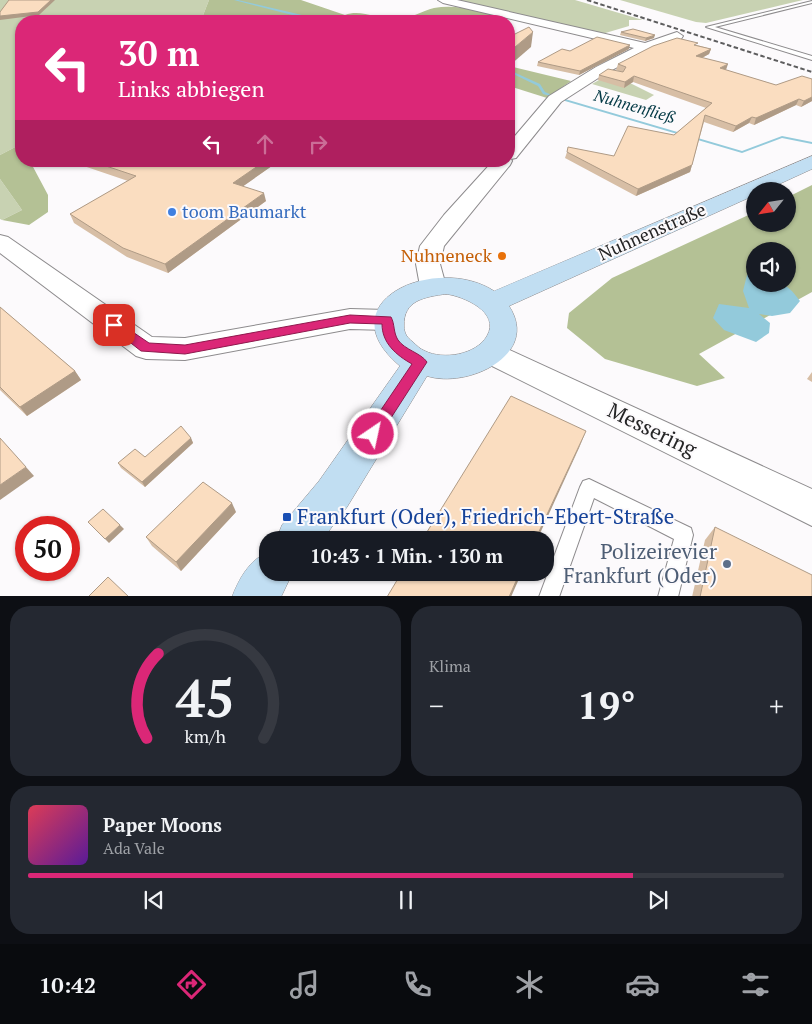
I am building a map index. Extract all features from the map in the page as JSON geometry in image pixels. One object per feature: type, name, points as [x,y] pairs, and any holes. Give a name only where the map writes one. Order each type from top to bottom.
[{"type":"main road","name":"Nuhnenstraße","points":[[492,303],[812,162]]},
{"type":"main road","points":[[433,286],[459,287],[471,290],[492,303],[501,318],[503,334],[499,345],[492,353],[477,362],[459,367],[440,367],[420,362],[405,354],[394,344],[388,332],[387,320],[392,307],[402,297],[416,290],[433,286]]},
{"type":"main road","points":[[305,531],[333,494],[420,362]]},
{"type":"main road","points":[[254,596],[265,581]]},
{"type":"street","points":[[443,0],[512,15]]},
{"type":"street","points":[[515,16],[646,47]]},
{"type":"street","points":[[515,147],[555,99],[646,47],[677,36]]},
{"type":"street","points":[[433,286],[428,264],[432,246],[498,167]]},
{"type":"street","points":[[0,242],[146,348],[185,350],[350,319],[387,320]]},
{"type":"street","name":"Messering","points":[[492,353],[812,508]]},
{"type":"lane","points":[[812,2],[710,27],[812,58]]},
{"type":"lane","points":[[549,596],[589,487],[684,535],[668,596]]},
{"type":"green space","points":[[0,0],[209,0],[203,15],[15,15],[15,147],[0,155]]},
{"type":"green space","points":[[209,0],[301,0],[345,15],[203,15]]},
{"type":"green space","points":[[451,0],[575,0],[643,20],[629,20],[629,26],[602,34]]},
{"type":"green space","points":[[620,0],[803,0],[706,23],[696,22]]},
{"type":"green space","points":[[443,7],[468,9],[497,15],[414,15],[429,9]]},
{"type":"green space","points":[[351,13],[368,15],[345,15]]},
{"type":"green space","points":[[515,67],[571,81],[547,98],[515,88]]},
{"type":"green space","points":[[606,76],[632,84],[654,95],[646,100],[592,84]]},
{"type":"green space","points":[[15,147],[15,167],[33,167],[48,195],[48,212],[29,225],[2,220],[22,210],[0,179],[0,155]]},
{"type":"green space","points":[[0,179],[22,210],[2,220],[0,219]]},
{"type":"green space","points":[[812,185],[812,292],[699,354],[725,378],[697,386],[605,359],[567,328],[569,313],[612,278],[746,216],[746,232],[796,232],[796,193]]},
{"type":"water","points":[[746,279],[746,292],[792,292],[800,301],[790,313],[772,316],[759,314],[770,323],[769,333],[756,342],[724,330],[713,318],[719,304],[749,308],[743,291]]},
{"type":"building","points":[[9,0],[51,0],[38,12],[0,16],[0,12]]},
{"type":"building","points":[[529,27],[533,32],[515,47],[515,34]]},
{"type":"building","points":[[633,29],[655,35],[646,38],[621,32]]},
{"type":"building","points":[[597,37],[630,45],[580,71],[538,62],[562,49],[570,51]]},
{"type":"building","points":[[677,38],[698,43],[694,45],[711,49],[696,56],[728,64],[720,68],[776,85],[802,76],[812,79],[812,97],[804,101],[799,99],[756,118],[752,117],[736,126],[705,115],[692,165],[638,189],[567,152],[568,147],[614,156],[628,126],[674,135],[712,103],[634,76],[625,82],[599,75],[608,69],[623,72],[626,67],[618,64],[653,46]]},
{"type":"building","name":"toom Baumarkt","points":[[109,167],[256,167],[233,183],[264,193],[165,264],[123,248],[70,214],[136,176]]},
{"type":"building","points":[[0,307],[75,371],[20,407],[0,387]]},
{"type":"building","points":[[511,396],[586,431],[539,531],[428,531]]},
{"type":"building","points":[[181,426],[191,438],[142,482],[118,463],[135,449],[145,457]]},
{"type":"building","points":[[0,438],[26,467],[0,485]]},
{"type":"building","points":[[203,482],[232,503],[176,562],[146,537]]},
{"type":"building","points":[[103,509],[120,525],[105,539],[88,522]]},
{"type":"building","name":"Polizeirevier Frankfurt (Oder)","points":[[715,527],[812,575],[812,596],[700,596]]},
{"type":"building","points":[[108,577],[128,596],[89,596]]},
{"type":"building","points":[[397,581],[516,581],[509,596],[388,596]]},
{"type":"waterway","name":"Nuhnenfließ","points":[[235,0],[297,15]]},
{"type":"waterway","name":"Nuhnenfließ","points":[[515,74],[539,85],[544,93],[550,95]]},
{"type":"waterway","name":"Nuhnenfließ","points":[[566,100],[742,152],[782,137],[812,143]]},
{"type":"railway","points":[[587,0],[812,72]]},
{"type":"place","name":"toom Baumarkt","points":[[172,212]]},
{"type":"place","name":"Nuhneneck","points":[[502,256]]},
{"type":"place","name":"Frankfurt (Oder), Friedrich-Ebert-Straße","points":[[287,517]]},
{"type":"place","name":"Polizeirevier Frankfurt (Oder)","points":[[727,564]]},
{"type":"route","points":[[114,325],[146,348],[185,350],[350,319],[387,320],[388,332],[394,344],[405,354],[420,362],[373,434]]}]
